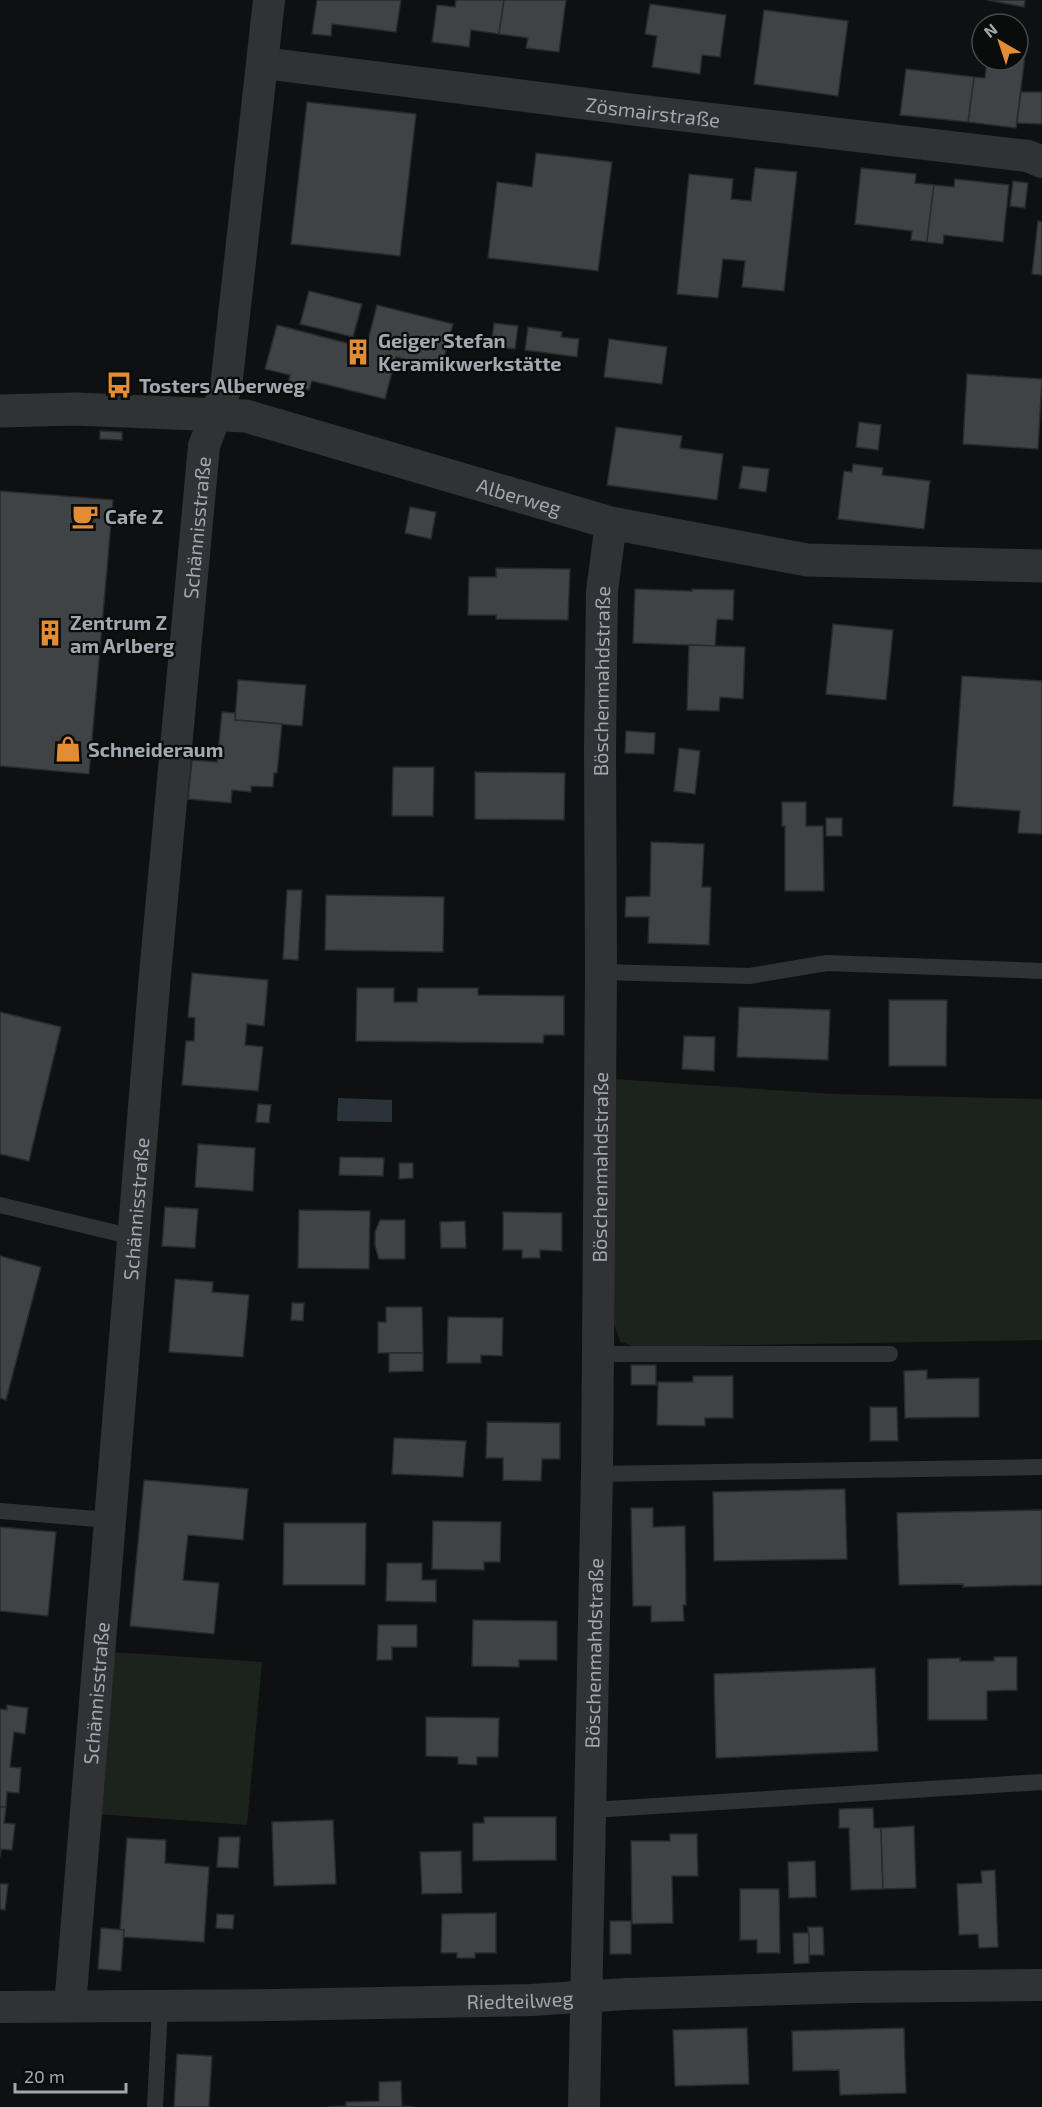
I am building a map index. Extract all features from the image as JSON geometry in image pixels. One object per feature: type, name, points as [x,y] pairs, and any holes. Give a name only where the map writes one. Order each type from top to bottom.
[{"type":"street","points":[[215,414],[226,387],[270,0]]},
{"type":"street","name":"Zösmairstraße","points":[[263,63],[1028,156],[1042,162]]},
{"type":"street","name":"Alberweg","points":[[0,411],[75,409],[246,416],[611,523],[807,560],[1042,567]]},
{"type":"street","name":"Schännisstraße","points":[[70,2006],[157,951],[204,446],[215,414]]},
{"type":"street","name":"Böschenmahdstraße","points":[[584,2107],[585,1998],[589,1959],[597,1474],[602,591],[611,523]]},
{"type":"street","name":"Riedteilweg","points":[[0,2007],[531,2000],[626,1994],[855,1987],[1042,1985]]},
{"type":"lane","points":[[601,972],[750,976],[827,963],[1042,971]]},
{"type":"lane","points":[[0,1205],[133,1237]]},
{"type":"lane","points":[[597,1354],[890,1354]]},
{"type":"lane","points":[[597,1474],[1042,1467]]},
{"type":"lane","points":[[0,1511],[109,1520]]},
{"type":"lane","points":[[591,1810],[1042,1782]]},
{"type":"lane","points":[[155,2107],[160,2006]]},
{"type":"shaded area","points":[[613,1079],[833,1094],[1042,1099],[1042,1340],[634,1347],[620,1341],[614,1324]]},
{"type":"shaded area","points":[[338,1098],[392,1100],[392,1122],[337,1121]]},
{"type":"shaded area","points":[[111,1652],[262,1662],[247,1825],[97,1814]]},
{"type":"building","points":[[317,0],[401,0],[396,32],[332,24],[331,36],[312,34]]},
{"type":"building","points":[[456,0],[504,0],[499,34],[471,30],[469,47],[432,42],[437,5],[455,7]]},
{"type":"building","points":[[504,0],[566,0],[559,52],[526,48],[528,38],[499,34]]},
{"type":"building","points":[[987,0],[1025,0],[1024,7]]},
{"type":"building","points":[[650,4],[726,15],[720,57],[702,55],[700,74],[652,67],[657,36],[645,34]]},
{"type":"building","points":[[764,10],[848,21],[838,96],[754,84]]},
{"type":"building","points":[[906,69],[974,77],[968,122],[900,115]]},
{"type":"building","points":[[986,72],[1023,72],[1016,128],[968,122],[974,77],[985,78]]},
{"type":"building","points":[[1021,92],[1042,92],[1042,124],[1017,123]]},
{"type":"building","points":[[307,102],[416,114],[400,256],[291,244]]},
{"type":"building","points":[[536,153],[612,162],[598,271],[488,258],[497,182],[532,187]]},
{"type":"building","points":[[755,168],[797,172],[784,291],[742,287],[745,261],[723,259],[718,298],[677,294],[689,174],[733,179],[731,199],[751,201]]},
{"type":"building","points":[[861,168],[916,174],[915,183],[934,185],[927,242],[911,240],[912,231],[855,224]]},
{"type":"building","points":[[955,179],[1009,185],[1003,242],[944,235],[943,244],[927,242],[934,185],[954,187]]},
{"type":"building","points":[[1013,181],[1028,183],[1025,208],[1010,206]]},
{"type":"building","points":[[1038,221],[1042,222],[1042,275],[1032,274]]},
{"type":"building","points":[[309,291],[362,304],[353,337],[300,324]]},
{"type":"building","name":"Geiger Stefan Keramikwerkstätte","points":[[377,305],[453,324],[441,369],[396,357],[385,399],[312,381],[309,390],[288,385],[290,375],[265,369],[277,325],[366,348]]},
{"type":"building","points":[[494,323],[518,326],[515,349],[491,346]]},
{"type":"building","points":[[528,327],[562,332],[561,337],[579,339],[577,357],[525,350]]},
{"type":"building","points":[[609,339],[667,347],[662,384],[604,377]]},
{"type":"building","points":[[967,374],[1042,379],[1038,449],[963,444]]},
{"type":"building","points":[[859,422],[881,425],[878,450],[856,447]]},
{"type":"building","points":[[616,427],[682,436],[680,448],[723,454],[717,500],[607,485]]},
{"type":"building","points":[[100,431],[122,432],[122,440],[100,439]]},
{"type":"building","points":[[853,464],[883,468],[882,475],[930,481],[924,529],[838,519],[844,471],[852,472]]},
{"type":"building","points":[[743,466],[769,469],[766,492],[739,488]]},
{"type":"building","name":"Zentrum Z am Arlberg","points":[[0,491],[113,500],[89,774],[0,766]]},
{"type":"building","points":[[410,507],[436,512],[431,539],[405,533]]},
{"type":"building","points":[[496,568],[570,569],[568,620],[496,619],[496,615],[468,615],[469,577],[496,577]]},
{"type":"building","points":[[635,589],[734,590],[733,620],[717,619],[715,646],[633,643]]},
{"type":"building","points":[[833,624],[893,630],[886,700],[826,694]]},
{"type":"building","points":[[689,645],[745,647],[743,699],[720,697],[719,711],[687,710]]},
{"type":"building","points":[[962,676],[1042,681],[1042,834],[1018,833],[1020,811],[953,806]]},
{"type":"building","points":[[238,680],[306,685],[302,726],[235,720]]},
{"type":"building","points":[[222,712],[235,713],[235,720],[282,724],[277,773],[274,773],[273,787],[251,786],[251,792],[232,790],[231,803],[188,799],[192,760],[217,762]]},
{"type":"building","points":[[626,731],[655,733],[654,754],[625,753]]},
{"type":"building","points":[[679,748],[700,751],[695,794],[674,791]]},
{"type":"building","points":[[393,767],[434,767],[433,816],[392,816]]},
{"type":"building","points":[[475,772],[565,773],[564,820],[475,819]]},
{"type":"building","points":[[782,802],[806,802],[806,826],[823,826],[824,891],[785,891],[785,826],[782,826]]},
{"type":"building","points":[[826,818],[842,818],[842,836],[826,836]]},
{"type":"building","points":[[651,842],[704,844],[702,887],[711,887],[709,945],[648,943],[649,917],[625,917],[626,897],[650,896]]},
{"type":"building","points":[[287,890],[302,890],[298,960],[283,959]]},
{"type":"building","points":[[326,895],[444,897],[443,952],[325,950]]},
{"type":"building","points":[[192,973],[268,980],[264,1026],[247,1024],[245,1045],[263,1047],[258,1091],[182,1085],[186,1041],[194,1041],[195,1018],[188,1017]]},
{"type":"building","points":[[357,988],[394,988],[394,1002],[417,1002],[418,988],[478,988],[478,995],[564,996],[564,1035],[544,1035],[543,1043],[356,1041]]},
{"type":"building","points":[[889,1000],[947,1000],[946,1066],[889,1066]]},
{"type":"building","points":[[739,1007],[830,1010],[828,1060],[737,1057]]},
{"type":"building","points":[[0,1012],[61,1027],[29,1161],[0,1154]]},
{"type":"building","points":[[684,1036],[715,1037],[714,1071],[682,1069]]},
{"type":"building","points":[[258,1104],[271,1105],[269,1123],[256,1122]]},
{"type":"building","points":[[198,1144],[255,1148],[253,1191],[195,1187]]},
{"type":"building","points":[[340,1157],[384,1158],[383,1176],[339,1175]]},
{"type":"building","points":[[399,1163],[413,1163],[413,1178],[399,1179]]},
{"type":"building","points":[[165,1207],[198,1209],[195,1248],[162,1246]]},
{"type":"building","points":[[299,1210],[370,1211],[369,1269],[298,1268]]},
{"type":"building","points":[[503,1212],[562,1213],[562,1251],[540,1250],[540,1258],[522,1258],[522,1250],[503,1250]]},
{"type":"building","points":[[380,1220],[405,1220],[405,1259],[379,1259],[375,1246],[375,1232]]},
{"type":"building","points":[[465,1221],[466,1248],[441,1248],[440,1222]]},
{"type":"building","points":[[0,1256],[41,1267],[6,1400],[0,1398]]},
{"type":"building","points":[[175,1279],[213,1282],[212,1292],[249,1295],[243,1357],[169,1352]]},
{"type":"building","points":[[292,1303],[304,1303],[303,1321],[291,1320]]},
{"type":"building","points":[[386,1307],[422,1307],[423,1353],[378,1353],[378,1322],[386,1322]]},
{"type":"building","points":[[448,1317],[503,1318],[502,1356],[481,1355],[481,1363],[447,1363]]},
{"type":"building","points":[[389,1353],[423,1353],[423,1371],[389,1372]]},
{"type":"building","points":[[631,1365],[656,1365],[656,1385],[631,1385]]},
{"type":"building","points":[[927,1370],[927,1379],[979,1378],[979,1417],[905,1418],[904,1371]]},
{"type":"building","points":[[693,1376],[733,1376],[733,1418],[705,1418],[705,1426],[657,1425],[658,1382],[693,1382]]},
{"type":"building","points":[[870,1407],[897,1407],[898,1441],[870,1441]]},
{"type":"building","points":[[487,1422],[560,1423],[560,1459],[542,1459],[541,1481],[503,1480],[503,1458],[486,1458]]},
{"type":"building","points":[[394,1438],[466,1441],[463,1477],[392,1474]]},
{"type":"building","points":[[144,1480],[248,1489],[243,1540],[188,1535],[183,1580],[219,1583],[214,1634],[130,1626]]},
{"type":"building","points":[[845,1489],[847,1559],[714,1561],[713,1492]]},
{"type":"building","points":[[631,1508],[653,1508],[653,1527],[685,1526],[686,1605],[683,1605],[684,1621],[651,1622],[651,1606],[633,1606]]},
{"type":"building","points":[[1042,1510],[1042,1585],[963,1587],[963,1584],[899,1585],[897,1513]]},
{"type":"building","points":[[433,1521],[501,1522],[500,1562],[484,1562],[484,1570],[432,1569]]},
{"type":"building","points":[[284,1523],[366,1523],[365,1585],[283,1585]]},
{"type":"building","points":[[0,1527],[56,1532],[48,1616],[0,1611]]},
{"type":"building","points":[[387,1563],[422,1563],[422,1580],[436,1580],[436,1602],[386,1601]]},
{"type":"building","points":[[473,1620],[557,1621],[557,1660],[519,1660],[519,1667],[472,1666]]},
{"type":"building","points":[[378,1625],[417,1625],[417,1647],[392,1647],[392,1660],[377,1660]]},
{"type":"building","points":[[994,1657],[1017,1657],[1017,1690],[987,1691],[987,1720],[928,1720],[928,1659],[960,1658],[960,1661],[994,1661]]},
{"type":"building","points":[[875,1668],[878,1751],[716,1758],[714,1674]]},
{"type":"building","points":[[7,1705],[28,1708],[25,1734],[14,1732],[10,1767],[21,1768],[19,1793],[7,1792],[6,1807],[0,1807],[0,1709],[7,1710]]},
{"type":"building","points":[[426,1717],[499,1718],[498,1757],[477,1757],[477,1765],[458,1764],[458,1757],[426,1756]]},
{"type":"building","points":[[0,1807],[6,1807],[4,1823],[15,1824],[12,1850],[1,1849],[0,1857]]},
{"type":"building","points":[[873,1808],[874,1828],[881,1828],[883,1889],[851,1890],[849,1828],[839,1828],[839,1809]]},
{"type":"building","points":[[484,1817],[556,1817],[556,1860],[473,1861],[473,1823],[484,1823]]},
{"type":"building","points":[[333,1820],[336,1884],[274,1886],[272,1822]]},
{"type":"building","points":[[914,1826],[916,1888],[883,1889],[881,1828]]},
{"type":"building","points":[[670,1834],[697,1834],[698,1876],[672,1876],[673,1923],[632,1924],[631,1841],[670,1841]]},
{"type":"building","points":[[219,1837],[240,1837],[238,1868],[217,1867]]},
{"type":"building","points":[[127,1838],[166,1840],[165,1863],[209,1867],[204,1942],[123,1937],[124,1930],[120,1930]]},
{"type":"building","points":[[461,1851],[462,1893],[422,1894],[420,1852]]},
{"type":"building","points":[[815,1861],[816,1897],[789,1898],[788,1862]]},
{"type":"building","points":[[995,1870],[998,1947],[979,1948],[978,1934],[959,1935],[957,1884],[982,1883],[981,1871]]},
{"type":"building","points":[[0,1884],[8,1884],[5,1910],[0,1909]]},
{"type":"building","points":[[740,1889],[779,1889],[780,1953],[757,1953],[757,1940],[740,1940]]},
{"type":"building","points":[[496,1913],[496,1953],[475,1953],[475,1958],[457,1958],[457,1953],[441,1953],[442,1914]]},
{"type":"building","points":[[217,1914],[234,1915],[233,1929],[216,1928]]},
{"type":"building","points":[[610,1921],[631,1921],[631,1954],[610,1954]]},
{"type":"building","points":[[808,1927],[823,1927],[824,1955],[809,1955]]},
{"type":"building","points":[[101,1928],[124,1930],[121,1971],[98,1969]]},
{"type":"building","points":[[793,1933],[809,1933],[809,1963],[794,1964]]},
{"type":"building","points":[[747,2028],[749,2084],[675,2086],[673,2030]]},
{"type":"building","points":[[904,2028],[906,2093],[840,2095],[839,2070],[793,2071],[792,2031]]},
{"type":"building","points":[[177,2054],[212,2056],[209,2107],[174,2107]]},
{"type":"building","points":[[401,2081],[402,2106],[414,2107],[327,2107],[346,2106],[346,2102],[379,2101],[379,2082]]},
{"type":"place","name":"Geiger Stefan Keramikwerkstätte","points":[[358,352]]},
{"type":"place","name":"Tosters Alberweg","points":[[119,385]]},
{"type":"place","name":"Cafe Z","points":[[85,516]]},
{"type":"place","name":"Zentrum Z am Arlberg","points":[[50,633]]},
{"type":"place","name":"Schneideraum","points":[[68,749]]}]
